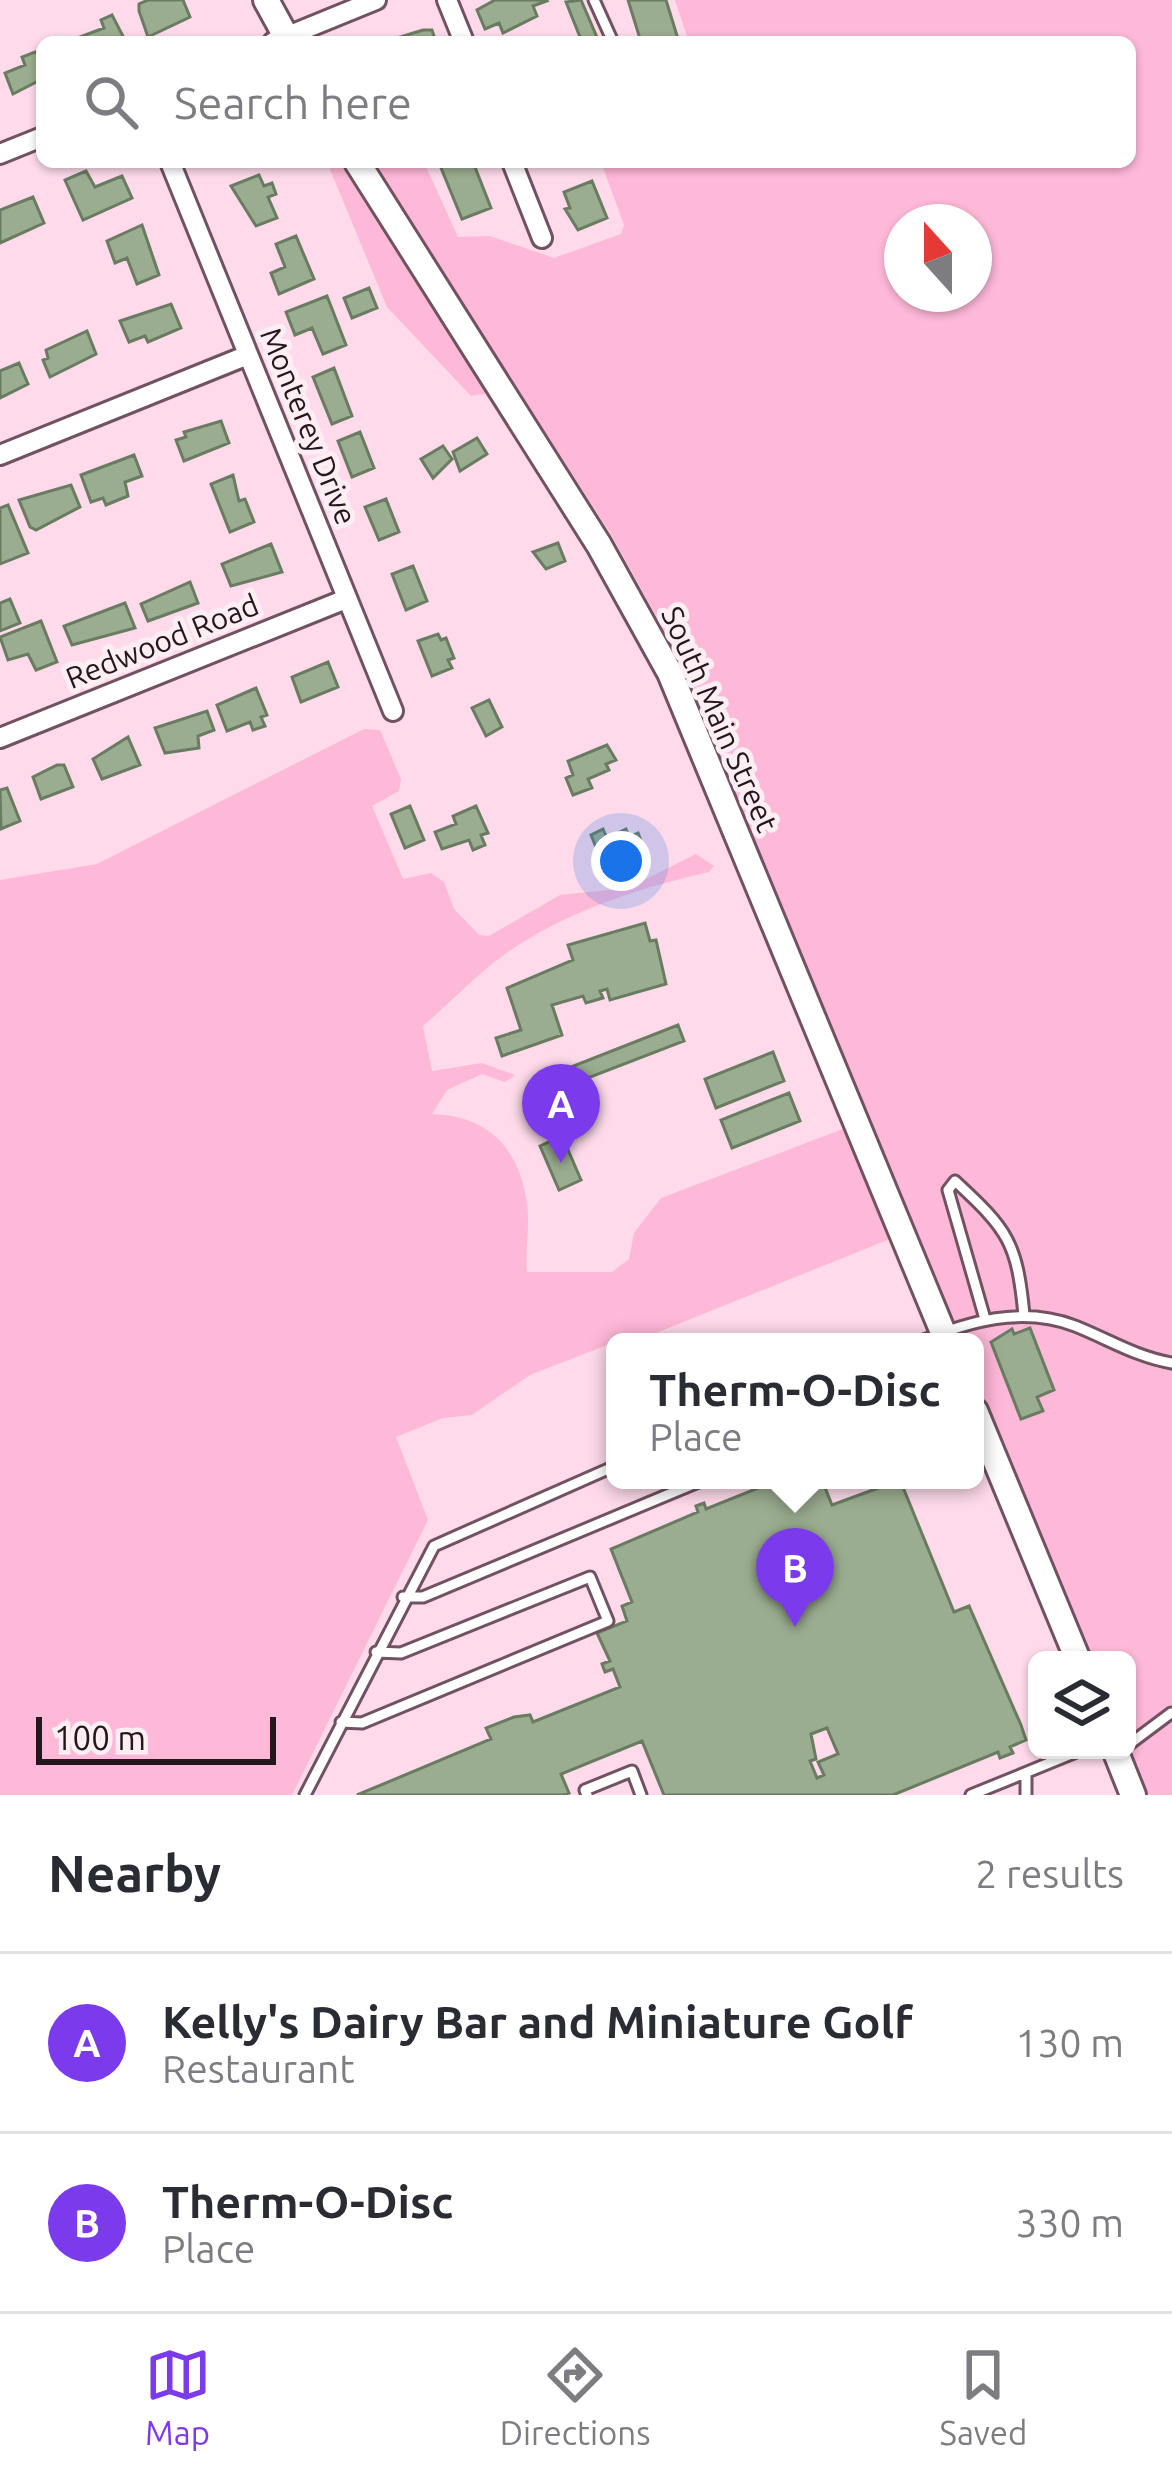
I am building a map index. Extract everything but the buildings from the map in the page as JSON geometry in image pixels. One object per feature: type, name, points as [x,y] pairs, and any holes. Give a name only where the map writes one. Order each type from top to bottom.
[{"type":"street","points":[[266,0],[281,36]]},
{"type":"street","points":[[292,36],[376,0]]},
{"type":"street","points":[[447,0],[462,36]]},
{"type":"street","points":[[0,154],[36,139]]},
{"type":"street","name":"Monterey Drive","points":[[172,168],[393,711]]},
{"type":"street","name":"South Main Street","points":[[361,168],[587,526],[661,653],[934,1333]]},
{"type":"street","points":[[514,168],[542,238]]},
{"type":"street","points":[[0,455],[248,355]]},
{"type":"street","name":"Redwood Road","points":[[0,738],[346,599]]},
{"type":"street","points":[[984,1433],[1074,1651]]},
{"type":"street","points":[[1119,1759],[1133,1795]]},
{"type":"lane","points":[[594,0],[610,36]]},
{"type":"lane","points":[[985,1319],[947,1190],[955,1180],[1003,1225],[1024,1315]]},
{"type":"lane","points":[[951,1333],[985,1319],[1024,1315],[1075,1326],[1131,1352],[1172,1363]]},
{"type":"lane","points":[[305,1795],[403,1598],[434,1546],[456,1532],[606,1470]]},
{"type":"lane","points":[[403,1598],[422,1597],[681,1489]]},
{"type":"lane","points":[[341,1722],[362,1723],[608,1622],[590,1577],[400,1653],[376,1652]]},
{"type":"lane","points":[[1136,1739],[1171,1713]]},
{"type":"lane","points":[[971,1795],[1058,1759]]},
{"type":"lane","points":[[587,1795],[585,1790],[632,1771],[641,1795]]},
{"type":"lane","points":[[1025,1795],[1026,1772]]},
{"type":"shaded area","points":[[675,0],[1172,0],[1172,1795],[1141,1795],[1130,1759],[1136,1759],[1136,1651],[1083,1651],[984,1404],[984,1333],[955,1333],[687,672],[612,536],[375,168],[427,168],[458,237],[490,236],[554,258],[621,234],[624,225],[603,168],[1136,168],[1136,36],[687,36]]},
{"type":"shaded area","points":[[329,168],[351,168],[495,392],[471,396],[387,307]]},
{"type":"shaded area","points":[[364,729],[380,730],[401,779],[399,791],[372,806],[403,879],[431,873],[444,882],[454,909],[479,935],[489,936],[560,895],[628,888],[696,854],[714,866],[709,872],[627,895],[548,928],[491,965],[423,1026],[432,1071],[482,1063],[515,1075],[505,1082],[482,1074],[447,1090],[432,1114],[484,1128],[508,1151],[527,1204],[527,1272],[612,1272],[629,1259],[634,1233],[661,1198],[848,1127],[895,1237],[656,1333],[606,1333],[606,1345],[530,1375],[472,1415],[443,1418],[396,1437],[428,1520],[292,1795],[0,1795],[0,880],[97,864]]},
{"type":"place","name":"Kelly's Dairy Bar and Miniature Golf","points":[[561,1163]]},
{"type":"place","name":"Therm-O-Disc","points":[[795,1627]]}]
